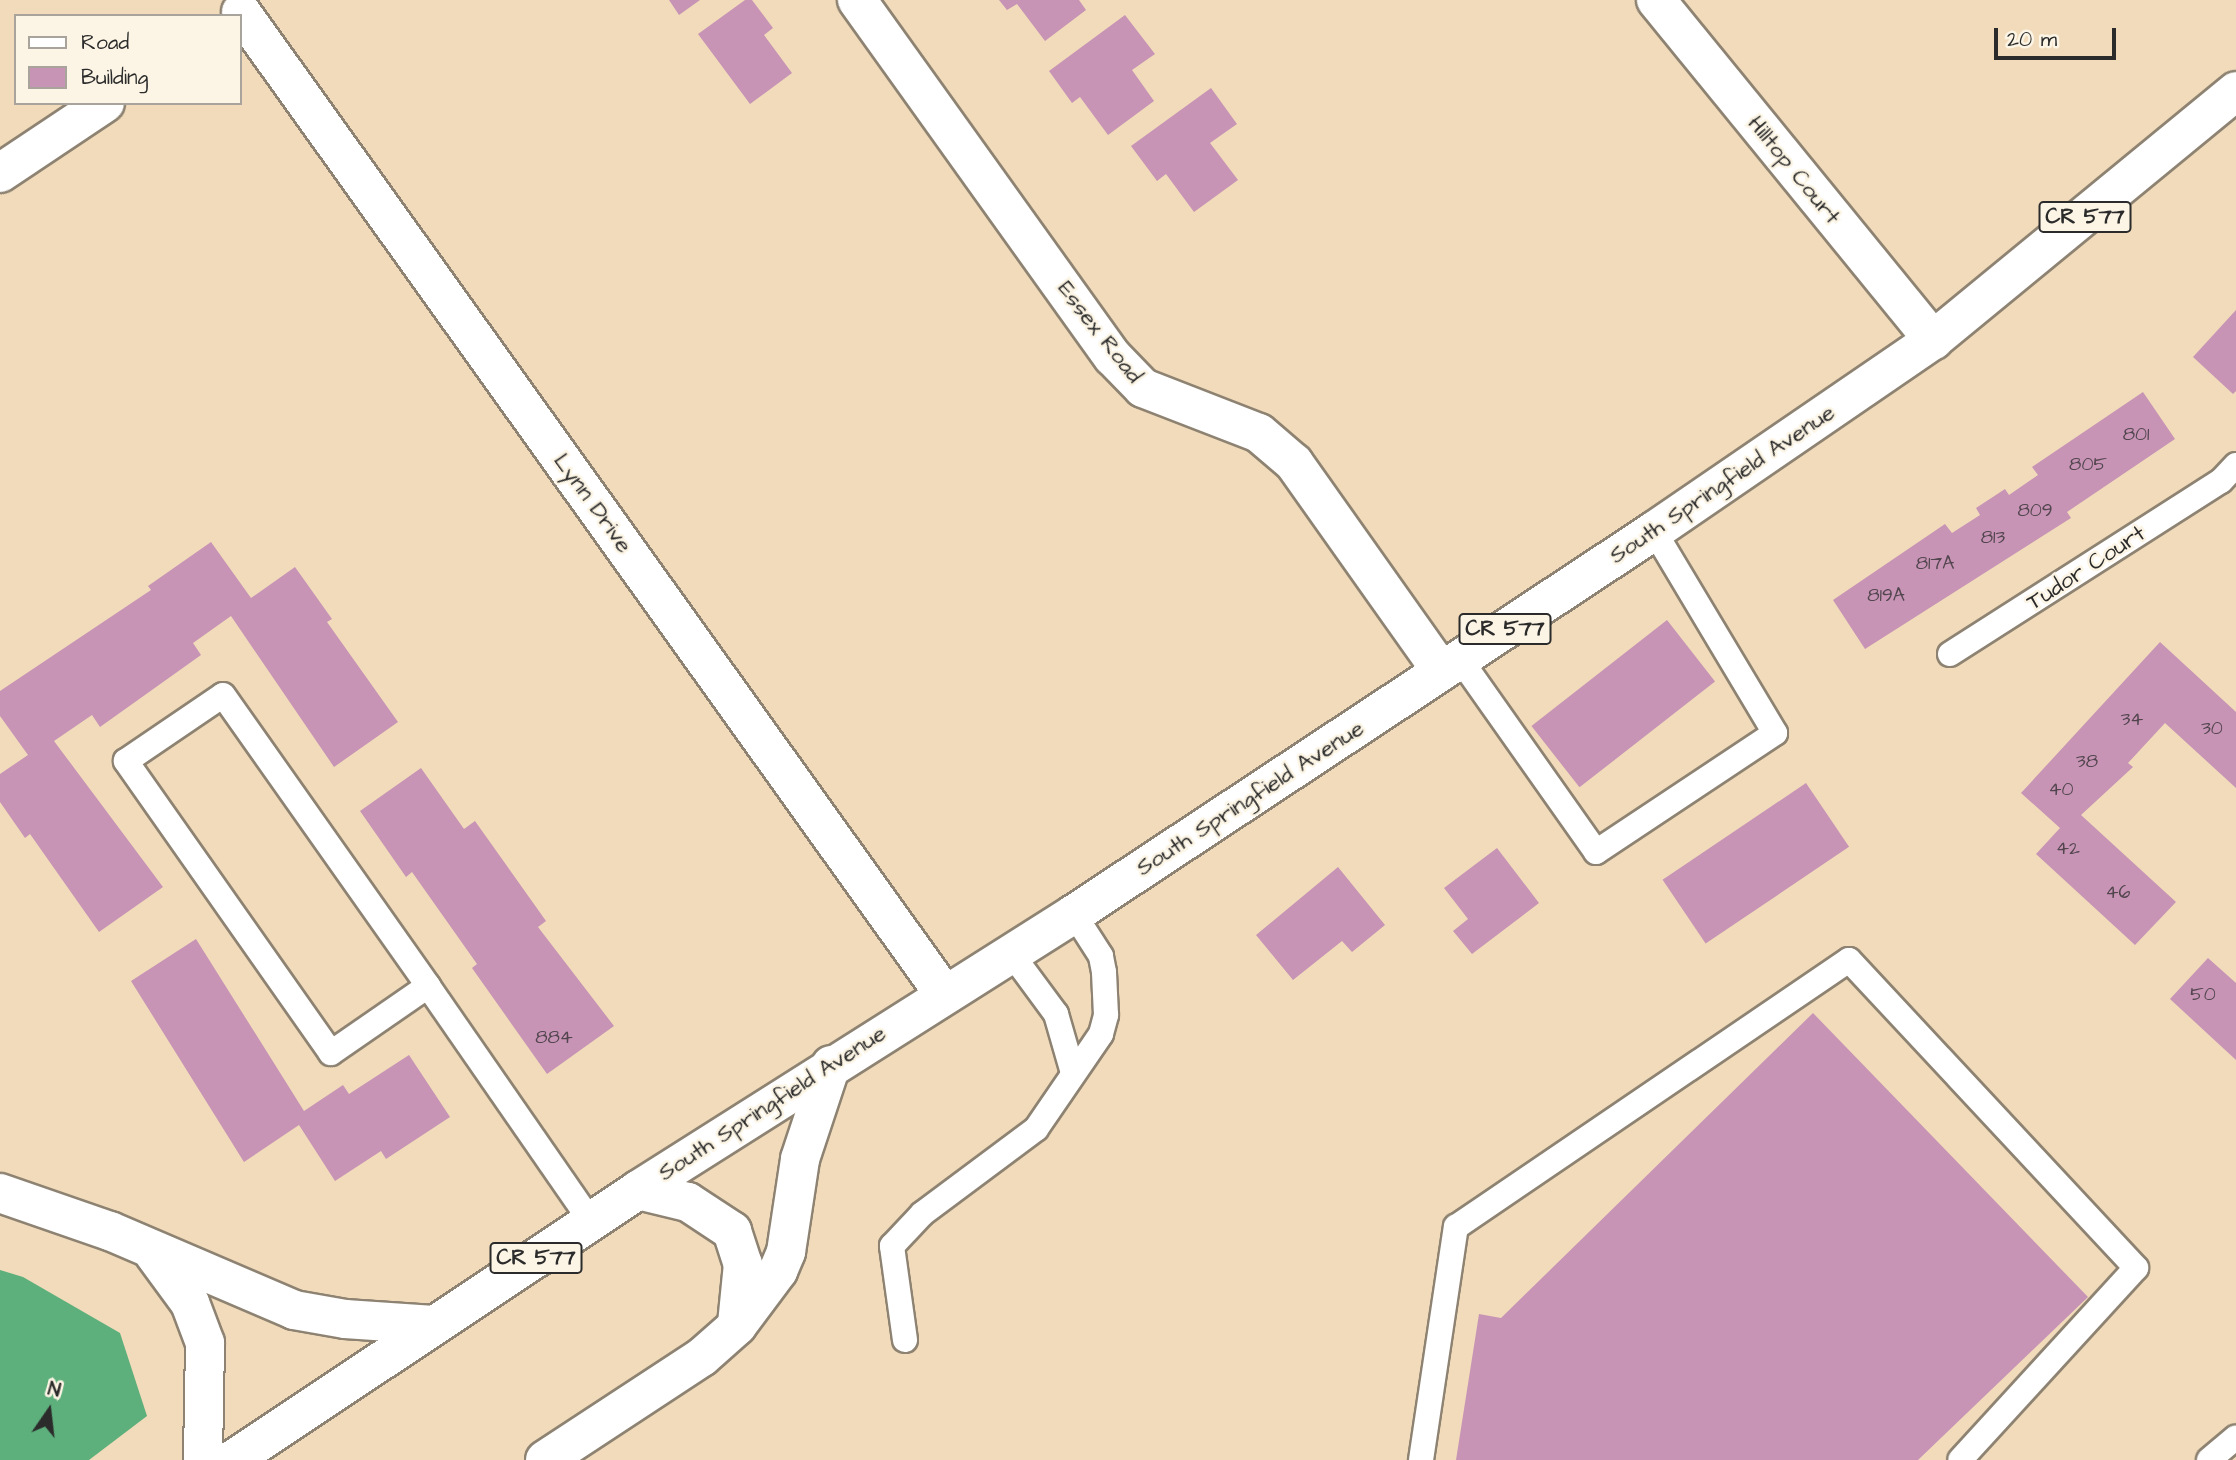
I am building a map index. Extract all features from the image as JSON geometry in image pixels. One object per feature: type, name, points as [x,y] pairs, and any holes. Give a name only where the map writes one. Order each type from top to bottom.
[{"type":"main road","name":"Essex Road","points":[[857,0],[1113,357],[1143,388],[1259,433],[1294,464],[1450,665]]},
{"type":"main road","name":"Hilltop Court","points":[[1656,0],[1933,340]]},
{"type":"main road","name":"Lynn Drive","points":[[246,9],[944,995]]},
{"type":"main road","name":"South Springfield Avenue","points":[[232,1460],[638,1190],[831,1065],[1074,914],[1654,531],[1933,340],[2236,91]]},
{"type":"main road","points":[[0,173],[102,105]]},
{"type":"main road","points":[[545,1460],[680,1373],[737,1326],[778,1271],[786,1252],[800,1159],[831,1065]]},
{"type":"main road","points":[[638,1190],[688,1202],[732,1231],[743,1264],[737,1326]]},
{"type":"main road","points":[[0,1193],[64,1213],[295,1310],[345,1320],[434,1325]]},
{"type":"main road","points":[[150,1250],[190,1303],[205,1343],[203,1460]]},
{"type":"lane","name":"Tudor Court","points":[[1950,654],[2231,480]]},
{"type":"lane","points":[[1450,665],[1596,852],[1775,733],[1654,531]]},
{"type":"lane","points":[[428,986],[331,1054],[126,761],[223,695],[428,986],[591,1222]]},
{"type":"lane","points":[[905,1340],[892,1246],[922,1214],[1036,1129],[1101,1034],[1106,1014],[1101,956],[1074,914]]},
{"type":"lane","points":[[1011,953],[1056,1014],[1073,1073]]},
{"type":"lane","points":[[1421,1460],[1456,1227],[1849,960],[2136,1268],[1960,1460]]},
{"type":"lane","points":[[2209,1460],[2236,1437]]},
{"type":"green space","points":[[0,1270],[23,1277],[120,1333],[147,1416],[89,1460],[0,1460]]},
{"type":"building","points":[[669,0],[700,0],[679,15]]},
{"type":"building","points":[[745,0],[752,0],[773,28],[764,35],[792,73],[750,104],[698,34]]},
{"type":"building","points":[[999,0],[1079,0],[1086,10],[1045,41],[1017,4],[1007,10]]},
{"type":"building","points":[[1125,15],[1155,54],[1132,70],[1154,101],[1108,135],[1080,97],[1072,103],[1049,71]]},
{"type":"building","points":[[1211,88],[1237,124],[1210,143],[1238,180],[1194,212],[1166,174],[1157,181],[1131,146]]},
{"type":"building","points":[[2236,310],[2236,391],[2233,394],[2193,357]]},
{"type":"building","points":[[2143,392],[2175,439],[2067,512],[2071,518],[1865,649],[1833,600],[1945,524],[1952,533],[1980,515],[1976,508],[2005,489],[2009,495],[2038,475],[2032,467]]},
{"type":"building","points":[[211,542],[251,598],[295,567],[332,619],[327,622],[398,722],[334,767],[231,616],[193,643],[201,655],[100,727],[92,715],[54,741],[163,887],[99,932],[30,834],[25,838],[0,802],[0,774],[28,755],[0,716],[0,691],[151,590],[148,586]]},
{"type":"building","points":[[1667,620],[1715,681],[1579,787],[1531,726]]},
{"type":"building","points":[[2160,642],[2236,712],[2236,788],[2165,723],[2128,763],[2133,767],[2081,815],[2176,902],[2135,945],[2036,854],[2060,828],[2021,793]]},
{"type":"building","points":[[421,768],[464,829],[475,821],[546,921],[538,927],[614,1026],[547,1074],[472,968],[477,964],[412,872],[406,877],[360,811]]},
{"type":"building","points":[[1806,783],[1849,847],[1706,944],[1663,880]]},
{"type":"building","points":[[1497,848],[1539,903],[1472,954],[1453,931],[1468,919],[1444,888]]},
{"type":"building","points":[[1338,867],[1385,925],[1352,952],[1342,941],[1293,980],[1256,935]]},
{"type":"building","points":[[196,939],[304,1111],[343,1085],[349,1094],[409,1055],[450,1117],[386,1159],[381,1151],[335,1181],[299,1125],[244,1162],[131,981]]},
{"type":"building","points":[[2208,958],[2236,983],[2236,1060],[2170,999]]},
{"type":"building","points":[[1813,1013],[2088,1297],[1918,1460],[1456,1460],[1479,1314],[1501,1318]]}]
